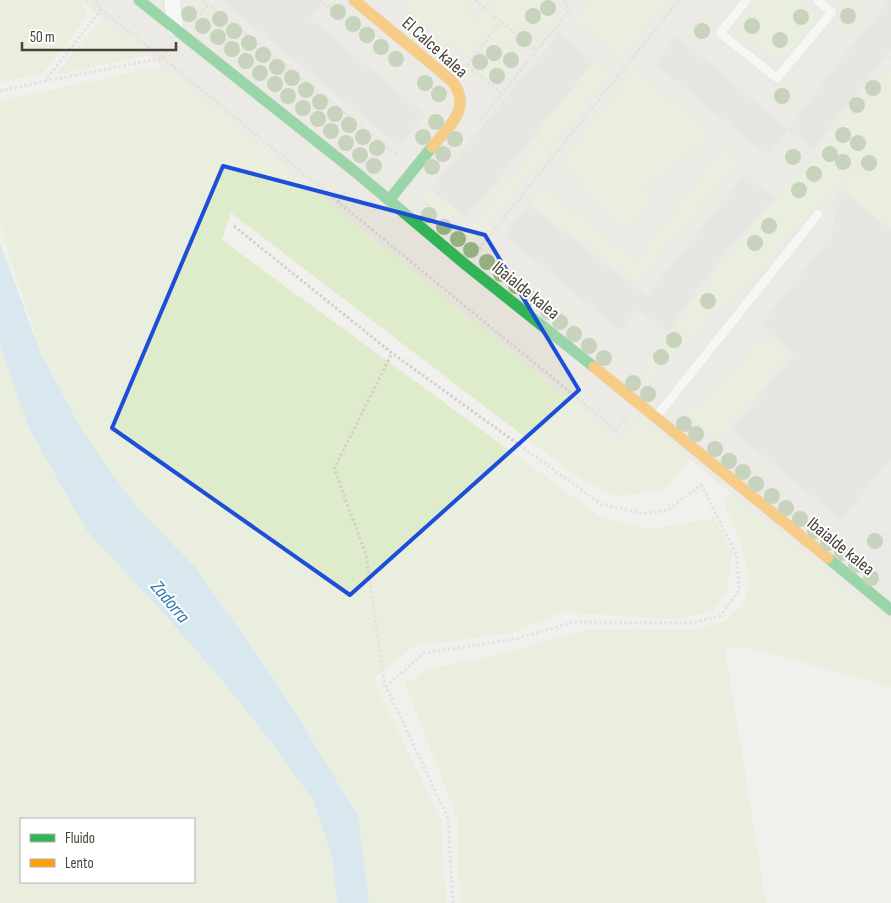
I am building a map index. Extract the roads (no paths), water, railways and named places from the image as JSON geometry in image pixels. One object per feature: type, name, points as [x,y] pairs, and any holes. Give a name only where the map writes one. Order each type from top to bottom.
[{"type":"street","name":"Ibaialde kalea","points":[[139,0],[390,200],[466,265],[637,401],[891,610]]},
{"type":"street","points":[[172,0],[175,28]]},
{"type":"street","name":"El Calce kalea","points":[[354,0],[452,81],[457,86],[462,100],[455,119],[390,200]]},
{"type":"lane","points":[[747,0],[720,33],[777,78],[832,12],[816,0]]},
{"type":"lane","points":[[656,417],[818,214]]},
{"type":"water","name":"Zadorra","points":[[0,243],[41,354],[83,432],[134,504],[196,568],[280,688],[358,816],[369,903],[337,903],[333,860],[313,800],[268,738],[222,680],[157,606],[87,531],[29,428],[0,345]]}]
